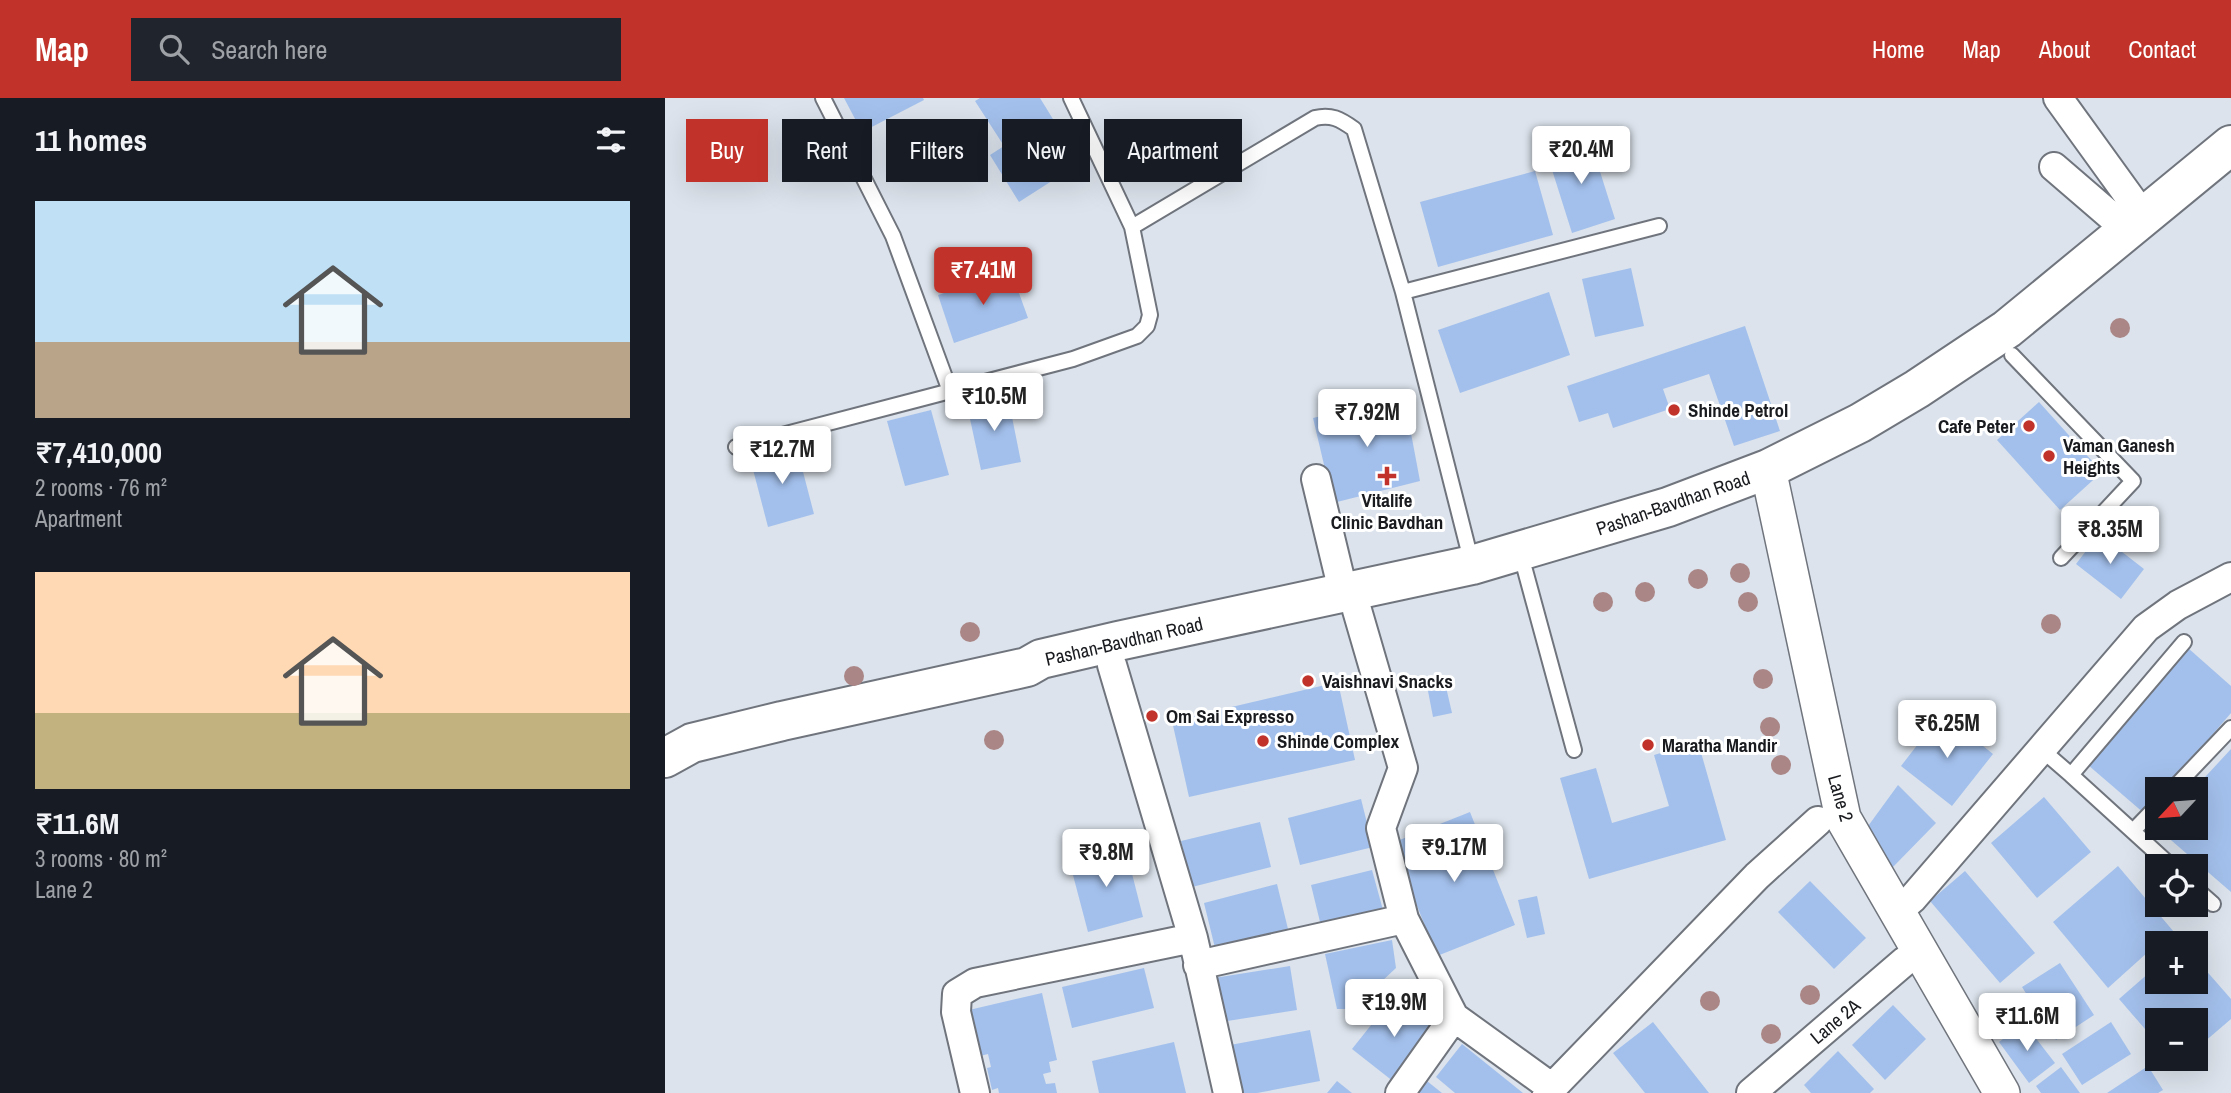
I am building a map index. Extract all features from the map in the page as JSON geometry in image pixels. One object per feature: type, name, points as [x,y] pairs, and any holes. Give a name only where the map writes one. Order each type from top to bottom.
[{"type":"main road","name":"Pashan-Bavdhan Road","points":[[665,758],[692,743],[782,720],[1027,667],[1041,659],[1525,570],[1571,559],[1723,509],[1917,389],[2007,329],[2231,145]]},
{"type":"main road","name":"Pashan-Bavdhan Road","points":[[1027,667],[1041,673],[1056,674],[1112,665],[1350,601],[1771,479],[1871,443],[1930,410],[2012,355],[2231,179]]},
{"type":"street","points":[[2058,98],[2135,223]]},
{"type":"street","points":[[2054,167],[2135,223]]},
{"type":"street","points":[[1316,479],[1350,601],[1403,768],[1381,828],[1404,919],[1454,1017],[1549,1090],[1757,876],[1818,821]]},
{"type":"street","name":"Lane 2","points":[[1771,479],[1843,818],[2003,1093]]},
{"type":"street","points":[[1897,912],[1912,899],[2145,628],[2178,605],[2231,577]]},
{"type":"street","points":[[1112,665],[1196,952],[1228,1093]]},
{"type":"street","points":[[975,1093],[955,1012],[957,994],[975,982],[1196,952],[1404,919]]},
{"type":"street","name":"Lane 2A","points":[[1751,1093],[1920,951]]},
{"type":"street","points":[[1400,1093],[1454,1017]]},
{"type":"lane","points":[[824,98],[893,236],[950,391]]},
{"type":"lane","points":[[736,447],[1073,359],[1142,332],[1150,321],[1150,315],[1132,227],[1071,98]]},
{"type":"lane","points":[[1132,227],[1315,118],[1334,117],[1354,129],[1403,292],[1472,565]]},
{"type":"lane","points":[[1403,292],[1659,226]]},
{"type":"lane","points":[[2012,355],[2133,481],[2061,558]]},
{"type":"lane","points":[[1525,570],[1574,750]]},
{"type":"lane","points":[[2071,775],[2184,642]]},
{"type":"lane","points":[[2184,777],[2231,728]]},
{"type":"lane","points":[[2041,749],[2158,854]]},
{"type":"lane","points":[[2133,831],[2145,819]]},
{"type":"lane","points":[[2208,900],[2213,904]]},
{"type":"building","points":[[844,98],[924,100],[872,127],[872,119],[855,119]]},
{"type":"building","points":[[980,98],[1040,98],[1053,119],[1002,119],[1002,143],[975,101]]},
{"type":"building","points":[[1590,140],[1615,219],[1572,233],[1547,154]]},
{"type":"building","points":[[1002,147],[1002,174],[990,155]]},
{"type":"building","points":[[1535,171],[1553,235],[1438,267],[1420,202]]},
{"type":"building","points":[[1007,182],[1050,182],[1019,202]]},
{"type":"building","points":[[1631,268],[1644,326],[1595,337],[1582,279]]},
{"type":"building","points":[[1011,271],[1028,318],[954,343],[938,295]]},
{"type":"building","points":[[1549,292],[1570,355],[1460,393],[1438,330]]},
{"type":"building","points":[[1745,326],[1780,431],[1734,446],[1709,374],[1663,389],[1670,409],[1613,428],[1608,413],[1579,422],[1567,386]]},
{"type":"building","points":[[1404,396],[1420,481],[1333,503],[1313,418]]},
{"type":"building","points":[[1008,397],[1021,462],[981,470],[967,405]]},
{"type":"building","name":"Vaman Ganesh Heights","points":[[2039,402],[2102,472],[2060,510],[1997,440]]},
{"type":"building","points":[[931,410],[949,475],[905,486],[887,421]]},
{"type":"building","points":[[796,445],[814,514],[768,527],[750,458]]},
{"type":"building","points":[[2099,534],[2144,569],[2121,599],[2076,564]]},
{"type":"building","points":[[2188,648],[2231,686],[2231,713],[2176,777],[2145,777],[2145,814],[2088,765]]},
{"type":"building","name":"Shinde Complex","points":[[1338,682],[1355,760],[1189,797],[1172,721]]},
{"type":"building","points":[[1446,687],[1452,713],[1433,717],[1428,691]]},
{"type":"building","points":[[1942,713],[1993,754],[1952,806],[1901,766]]},
{"type":"building","points":[[1698,742],[1726,840],[1589,879],[1560,778],[1596,768],[1612,823],[1669,806],[1654,755]]},
{"type":"building","points":[[2231,749],[2231,892],[2208,872],[2208,854],[2187,854],[2171,840],[2209,840],[2209,777],[2205,777]]},
{"type":"building","points":[[1898,785],[1936,823],[1893,867],[1863,833]]},
{"type":"building","points":[[2044,797],[2091,852],[2037,898],[1991,843]]},
{"type":"building","points":[[1361,799],[1373,847],[1300,865],[1288,818]]},
{"type":"building","points":[[1470,812],[1515,925],[1437,956],[1392,843]]},
{"type":"building","points":[[1260,822],[1271,867],[1192,887],[1181,841]]},
{"type":"building","points":[[1125,846],[1143,917],[1088,932],[1069,860]]},
{"type":"building","points":[[2118,866],[2145,898],[2145,917],[2161,917],[2173,931],[2145,931],[2145,955],[2108,988],[2053,922]]},
{"type":"building","points":[[1372,870],[1383,910],[1321,926],[1311,885]]},
{"type":"building","points":[[1965,871],[2035,953],[2000,983],[1930,901]]},
{"type":"building","points":[[1810,881],[1866,938],[1834,969],[1778,912]]},
{"type":"building","points":[[1277,884],[1288,929],[1215,948],[1204,903]]},
{"type":"building","points":[[1537,896],[1545,934],[1527,938],[1518,900]]},
{"type":"building","points":[[1392,940],[1396,968],[1352,1009],[1337,1009],[1325,954]]},
{"type":"building","points":[[2060,963],[2094,1015],[2056,1040],[2022,987]]},
{"type":"building","points":[[1290,966],[1297,1010],[1221,1022],[1214,978]]},
{"type":"building","points":[[1144,968],[1154,1008],[1072,1028],[1062,987]]},
{"type":"building","points":[[2208,973],[2231,999],[2231,1019],[2208,1039],[2208,1008],[2145,1008],[2145,1029],[2119,999],[2145,976],[2145,994],[2208,994]]},
{"type":"building","points":[[1042,993],[1057,1060],[1049,1062],[1051,1072],[1043,1074],[1046,1084],[1055,1083],[1057,1093],[999,1093],[998,1088],[992,1090],[987,1068],[991,1067],[988,1054],[980,1056],[969,1010]]},
{"type":"building","points":[[1395,995],[1436,1029],[1394,1082],[1352,1049]]},
{"type":"building","points":[[1893,1005],[1926,1039],[1885,1080],[1852,1045]]},
{"type":"building","points":[[1653,1022],[1709,1093],[1645,1093],[1613,1053]]},
{"type":"building","points":[[2111,1022],[2131,1054],[2082,1085],[2062,1054]]},
{"type":"building","points":[[2024,1023],[2055,1063],[2029,1083],[1999,1042]]},
{"type":"building","points":[[1310,1030],[1320,1081],[1257,1093],[1239,1093],[1230,1045]]},
{"type":"building","points":[[1174,1042],[1186,1093],[1099,1093],[1092,1061]]},
{"type":"building","points":[[1462,1044],[1523,1093],[1455,1093],[1436,1077]]},
{"type":"building","points":[[1838,1051],[1874,1089],[1870,1093],[1811,1093],[1804,1085]]},
{"type":"building","points":[[2061,1067],[2080,1093],[2041,1093],[2036,1086]]},
{"type":"building","points":[[2145,1068],[2145,1071],[2151,1071],[2163,1090],[2158,1093],[2107,1093]]},
{"type":"building","points":[[1337,1081],[1352,1093],[1327,1093]]},
{"type":"building","points":[[1427,1081],[1442,1093],[1418,1093]]},
{"type":"place","name":"Shinde Petrol","points":[[1674,410]]},
{"type":"place","name":"Cafe Peter","points":[[2029,426]]},
{"type":"place","name":"Vaman Ganesh Heights","points":[[2049,456]]},
{"type":"place","name":"Vitalife Clinic Bavdhan","points":[[1387,476]]},
{"type":"place","name":"Vaishnavi Snacks","points":[[1308,681]]},
{"type":"place","name":"Om Sai Expresso","points":[[1152,716]]},
{"type":"place","name":"Shinde Complex","points":[[1263,741]]},
{"type":"place","name":"Maratha Mandir","points":[[1648,745]]}]
